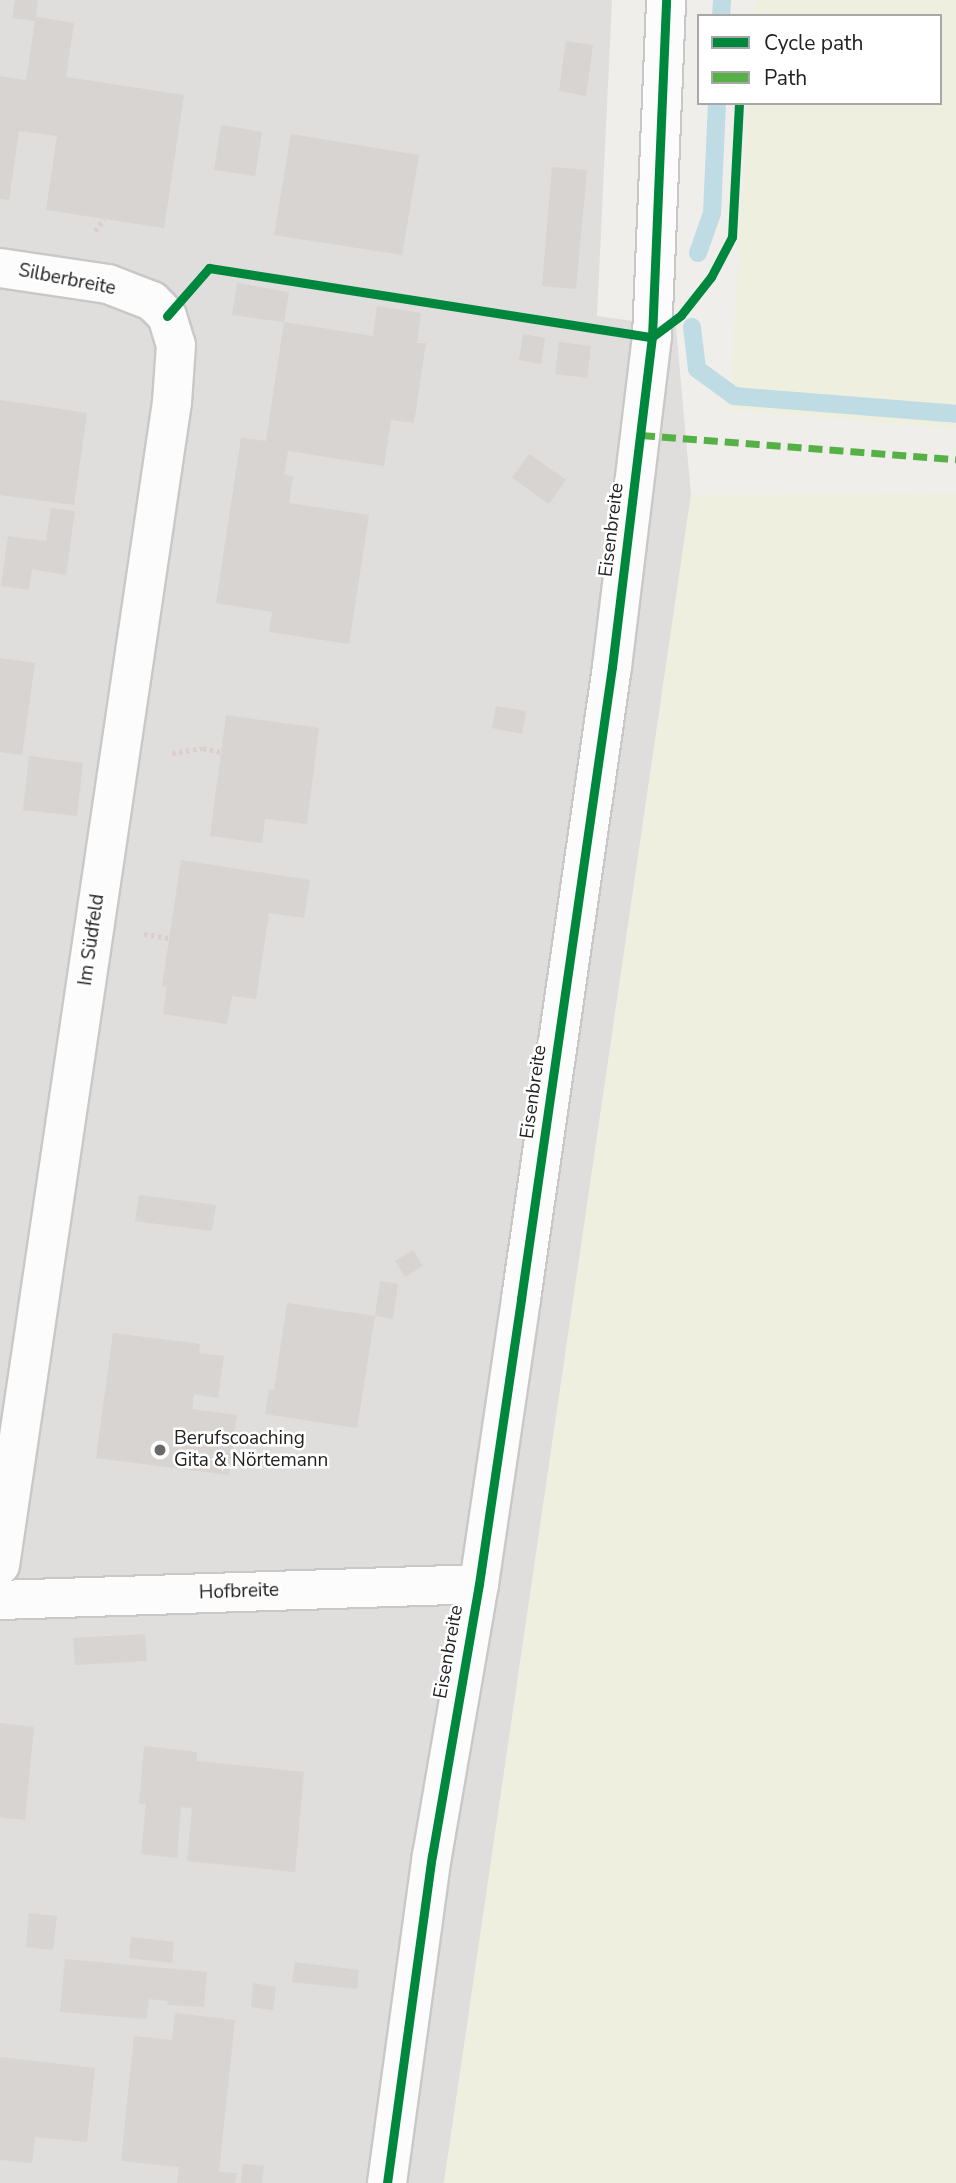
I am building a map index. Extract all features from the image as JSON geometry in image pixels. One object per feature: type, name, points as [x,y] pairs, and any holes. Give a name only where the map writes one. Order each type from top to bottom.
[{"type":"street","name":"Eisenbreite","points":[[387,2183],[432,1856],[479,1584],[612,667],[652,337],[666,0]]},
{"type":"street","name":"Silberbreite","points":[[0,268],[108,284],[152,301],[167,316]]},
{"type":"street","name":"Im Südfeld","points":[[0,1565],[172,402],[176,345],[167,316]]},
{"type":"street","name":"Hofbreite","points":[[0,1600],[479,1584]]},
{"type":"shaded area","points":[[0,0],[612,0],[597,316],[676,327],[691,495],[444,2183],[0,2183]]},
{"type":"green space","points":[[754,0],[956,0],[956,429],[729,410],[748,105],[942,105],[942,14],[753,14]]},
{"type":"green space","points":[[956,493],[956,2183],[444,2183],[691,495]]},
{"type":"building","points":[[15,0],[38,0],[36,17],[74,23],[66,77],[184,95],[164,228],[46,210],[57,136],[19,131],[9,200],[0,199],[0,76],[26,80],[35,21],[12,18]]},
{"type":"building","points":[[566,41],[593,45],[586,96],[559,91]]},
{"type":"building","points":[[221,125],[262,132],[255,176],[214,170]]},
{"type":"building","points":[[291,134],[419,155],[402,255],[274,235]]},
{"type":"building","points":[[552,167],[587,170],[576,289],[542,286]]},
{"type":"building","points":[[237,283],[289,292],[284,322],[232,315]]},
{"type":"building","points":[[377,306],[421,313],[417,343],[426,343],[414,423],[391,420],[384,466],[288,451],[284,475],[293,476],[289,503],[369,515],[349,644],[269,632],[272,612],[216,603],[241,438],[266,441],[284,322],[373,336]]},
{"type":"building","points":[[523,334],[545,338],[541,364],[519,360]]},
{"type":"building","points":[[559,342],[591,346],[587,378],[555,374]]},
{"type":"building","points":[[0,400],[87,413],[74,505],[0,495]]},
{"type":"building","points":[[529,454],[566,480],[549,504],[512,478]]},
{"type":"building","points":[[51,508],[75,511],[66,575],[32,569],[29,590],[1,586],[8,536],[46,541]]},
{"type":"building","points":[[0,658],[35,663],[22,755],[0,752]]},
{"type":"building","points":[[496,706],[526,711],[522,734],[492,728]]},
{"type":"building","points":[[226,715],[319,728],[307,824],[265,819],[262,843],[210,836]]},
{"type":"building","points":[[29,756],[83,763],[77,816],[23,810]]},
{"type":"building","points":[[181,860],[310,880],[304,918],[269,913],[256,999],[232,996],[227,1024],[163,1014],[167,987],[162,986]]},
{"type":"building","points":[[139,1195],[216,1205],[212,1231],[135,1221]]},
{"type":"building","points":[[413,1250],[423,1266],[405,1277],[395,1261]]},
{"type":"building","points":[[380,1281],[398,1284],[393,1319],[375,1316]]},
{"type":"building","points":[[287,1303],[375,1316],[357,1428],[265,1414],[269,1389],[274,1390]]},
{"type":"building","points":[[113,1333],[200,1344],[199,1353],[224,1356],[218,1398],[194,1394],[192,1409],[237,1415],[229,1475],[96,1458]]},
{"type":"building","points":[[145,1634],[147,1661],[75,1665],[73,1638]]},
{"type":"building","points":[[0,1723],[34,1727],[25,1820],[0,1817]]},
{"type":"building","points":[[144,1746],[197,1752],[197,1761],[304,1772],[295,1872],[187,1861],[192,1808],[181,1807],[177,1858],[141,1854],[146,1804],[139,1804]]},
{"type":"building","points":[[29,1913],[57,1916],[53,1950],[26,1947]]},
{"type":"building","points":[[131,1937],[174,1942],[172,1963],[129,1958]]},
{"type":"building","points":[[65,1959],[207,1972],[204,2007],[167,2005],[168,2001],[149,1999],[147,2019],[60,2012]]},
{"type":"building","points":[[295,1962],[359,1970],[357,1989],[292,1982]]},
{"type":"building","points":[[253,1983],[276,1987],[273,2010],[251,2007]]},
{"type":"building","points":[[175,2013],[235,2020],[219,2172],[237,2173],[235,2183],[177,2183],[179,2167],[121,2161],[134,2036],[172,2040]]},
{"type":"building","points":[[0,2057],[95,2068],[87,2142],[35,2137],[32,2163],[0,2160]]},
{"type":"building","points":[[243,2164],[264,2166],[262,2183],[241,2183]]},
{"type":"waterway","points":[[721,14],[722,0]]},
{"type":"waterway","points":[[698,253],[712,213],[717,105]]},
{"type":"waterway","points":[[692,327],[697,369],[734,396],[956,414]]},
{"type":"marked path","points":[[641,435],[956,459]]},
{"type":"cycle path","points":[[387,2183],[432,1856],[479,1584],[612,667],[652,337],[666,0]]},
{"type":"cycle path","points":[[167,316],[209,268],[652,337],[681,315],[711,277],[732,237],[739,105]]},
{"type":"place","name":"Berufscoaching Gita & Nörtemann","points":[[160,1450]]}]
